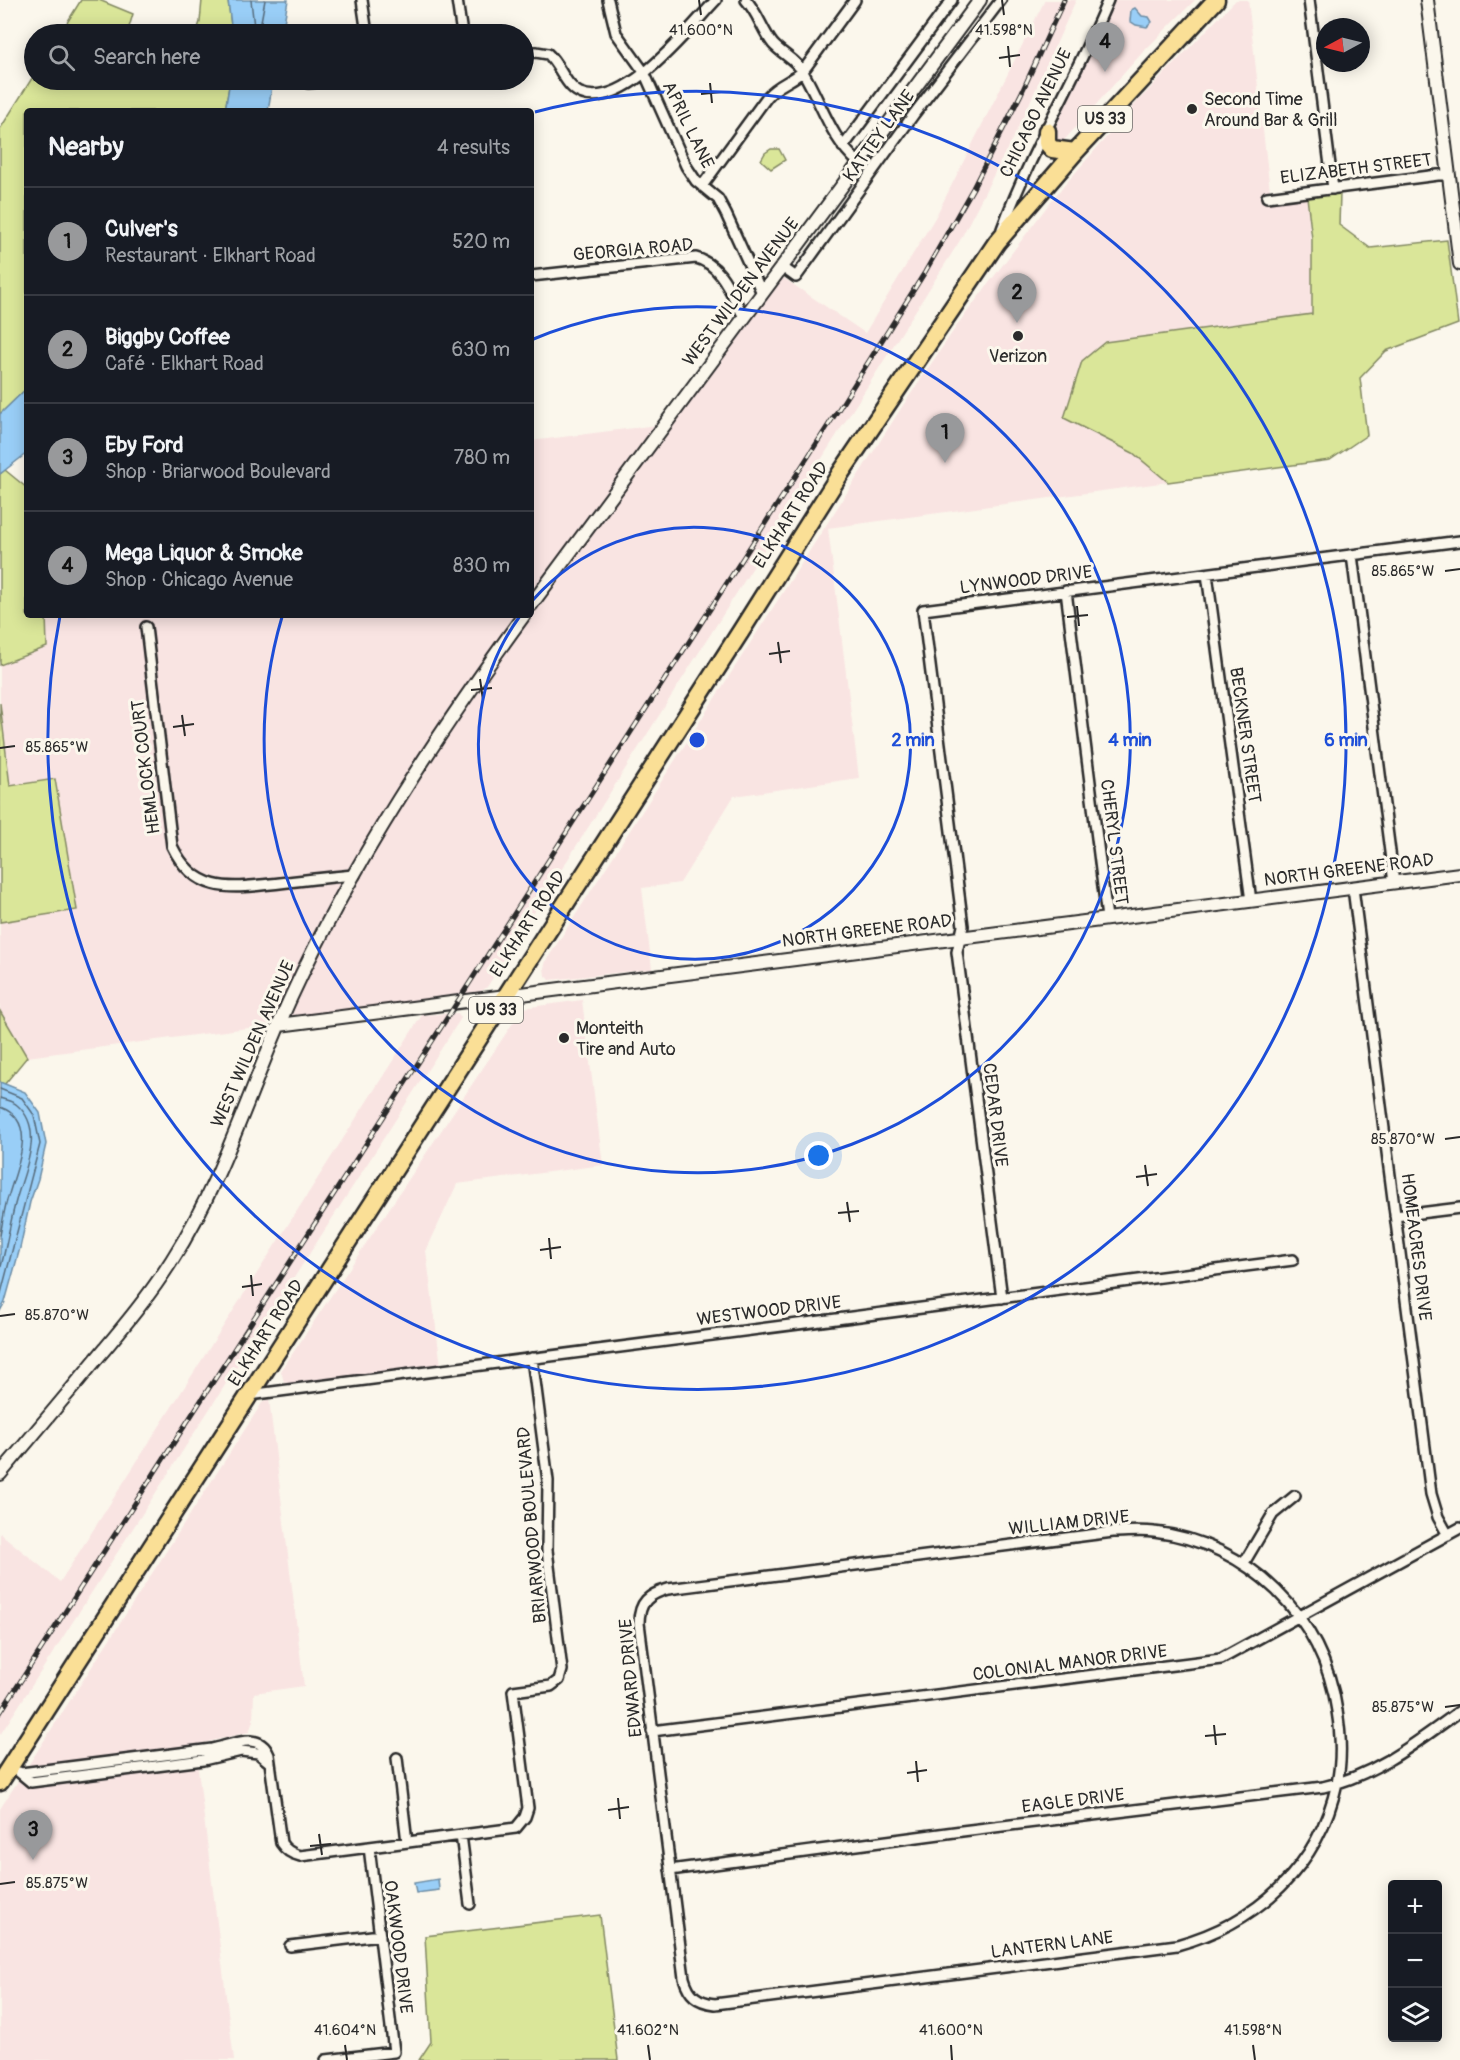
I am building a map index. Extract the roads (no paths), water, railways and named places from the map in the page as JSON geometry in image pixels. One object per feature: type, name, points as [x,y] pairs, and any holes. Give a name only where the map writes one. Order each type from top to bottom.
[{"type":"highway","name":"US 33","points":[[997,242],[1075,152],[1216,0]]},
{"type":"highway","points":[[1047,131],[1047,142],[1052,149],[1075,152]]},
{"type":"highway","name":"ELKHART ROAD","points":[[0,1782],[15,1770],[249,1395],[840,474],[997,242]]},
{"type":"street","points":[[362,0],[366,24]]},
{"type":"street","points":[[457,0],[461,24]]},
{"type":"street","name":"APRIL LANE","points":[[608,0],[616,33],[644,72],[691,175],[718,199],[762,293]]},
{"type":"street","points":[[534,52],[548,54],[574,89],[591,96],[601,95],[618,89],[655,64],[716,0]]},
{"type":"street","points":[[746,0],[773,44],[803,70],[833,132],[843,147],[859,163]]},
{"type":"street","points":[[702,186],[772,90],[803,70],[855,0]]},
{"type":"street","points":[[843,147],[952,0]]},
{"type":"street","name":"WEST WILDEN AVENUE","points":[[534,601],[980,0]]},
{"type":"street","name":"KATTEY LANE","points":[[782,267],[796,277],[1000,0]]},
{"type":"street","name":"CHICAGO AVENUE","points":[[997,242],[1016,192],[1108,0]]},
{"type":"street","points":[[1309,0],[1333,189]]},
{"type":"street","points":[[1427,0],[1460,264]]},
{"type":"street","points":[[886,127],[898,136]]},
{"type":"street","name":"ELIZABETH STREET","points":[[1267,197],[1449,175]]},
{"type":"street","name":"GEORGIA ROAD","points":[[534,276],[696,258],[708,262],[720,274],[744,317]]},
{"type":"street","name":"LYNWOOD DRIVE","points":[[960,937],[963,926],[923,610],[1460,541]]},
{"type":"street","points":[[1352,555],[1394,883]]},
{"type":"street","name":"BECKNER STREET","points":[[1207,573],[1251,900]]},
{"type":"street","name":"CHERYL STREET","points":[[1066,591],[1107,918]]},
{"type":"street","name":"WEST WILDEN AVENUE","points":[[0,1474],[135,1312],[171,1261],[195,1221],[215,1177],[291,997],[355,875],[428,752],[522,618]]},
{"type":"street","name":"HEMLOCK COURT","points":[[146,627],[172,846],[185,868],[204,882],[226,888],[355,875]]},
{"type":"street","name":"NORTH GREENE ROAD","points":[[279,1025],[1460,874]]},
{"type":"street","name":"HOMEACRES DRIVE","points":[[1353,888],[1431,1494],[1438,1517],[1448,1535]]},
{"type":"street","name":"CEDAR DRIVE","points":[[960,937],[957,952],[1002,1298]]},
{"type":"street","points":[[1395,1216],[1460,1208]]},
{"type":"street","name":"WESTWOOD DRIVE","points":[[249,1395],[1293,1260]]},
{"type":"street","name":"BRIARWOOD BOULEVARD","points":[[15,1770],[32,1782],[203,1760],[251,1751],[264,1756],[270,1764],[279,1835],[285,1849],[300,1856],[511,1829],[519,1825],[528,1808],[513,1691],[551,1686],[559,1680],[562,1670],[547,1550],[548,1481],[532,1358]]},
{"type":"street","points":[[1244,1563],[1273,1515],[1295,1496]]},
{"type":"street","name":"COLONIAL MANOR DRIVE","points":[[652,1731],[1209,1662],[1232,1654],[1460,1528]]},
{"type":"street","name":"WILLIAM DRIVE","points":[[891,1560],[1113,1532],[1153,1532],[1197,1541],[1221,1550],[1244,1563],[1273,1586],[1300,1616],[1320,1650],[1335,1698],[1341,1752],[1337,1784]]},
{"type":"street","name":"EDWARD DRIVE","points":[[695,1998],[687,1990],[684,1978],[639,1623],[641,1607],[648,1597],[668,1588],[891,1560]]},
{"type":"street","name":"EAGLE DRIVE","points":[[670,1870],[962,1831],[1307,1790],[1337,1784],[1357,1778],[1384,1764],[1460,1711]]},
{"type":"street","points":[[397,1758],[407,1842]]},
{"type":"street","name":"LANTERN LANE","points":[[695,1998],[705,2003],[715,2004],[1156,1949],[1196,1940],[1239,1921],[1264,1903],[1286,1882],[1322,1829],[1337,1784]]},
{"type":"street","points":[[461,1835],[470,1904]]},
{"type":"street","name":"OAKWOOD DRIVE","points":[[326,2060],[394,2052],[369,1847]]},
{"type":"street","points":[[290,1946],[380,1935]]},
{"type":"water","points":[[228,0],[288,0],[284,24],[231,24]]},
{"type":"water","points":[[1135,8],[1142,16],[1149,17],[1152,22],[1147,27],[1130,21],[1131,10]]},
{"type":"water","points":[[228,90],[271,90],[268,108],[225,108]]},
{"type":"water","points":[[24,391],[24,455],[0,474],[0,414]]},
{"type":"water","points":[[0,1082],[25,1092],[40,1113],[46,1144],[20,1248],[5,1302],[0,1311]]},
{"type":"water","points":[[438,1879],[439,1890],[416,1893],[414,1883]]},
{"type":"railway","points":[[0,1713],[925,272],[973,188],[1021,94],[1064,0]]},
{"type":"place","name":"Mega Liquor & Smoke","points":[[1105,72]]},
{"type":"place","name":"Second Time Around Bar & Grill","points":[[1192,109]]},
{"type":"place","name":"Biggby Coffee","points":[[1017,323]]},
{"type":"place","name":"Verizon","points":[[1018,336]]},
{"type":"place","name":"Culver's","points":[[945,463]]},
{"type":"place","name":"Monteith Tire and Auto","points":[[564,1038]]},
{"type":"place","name":"Eby Ford","points":[[33,1860]]}]
